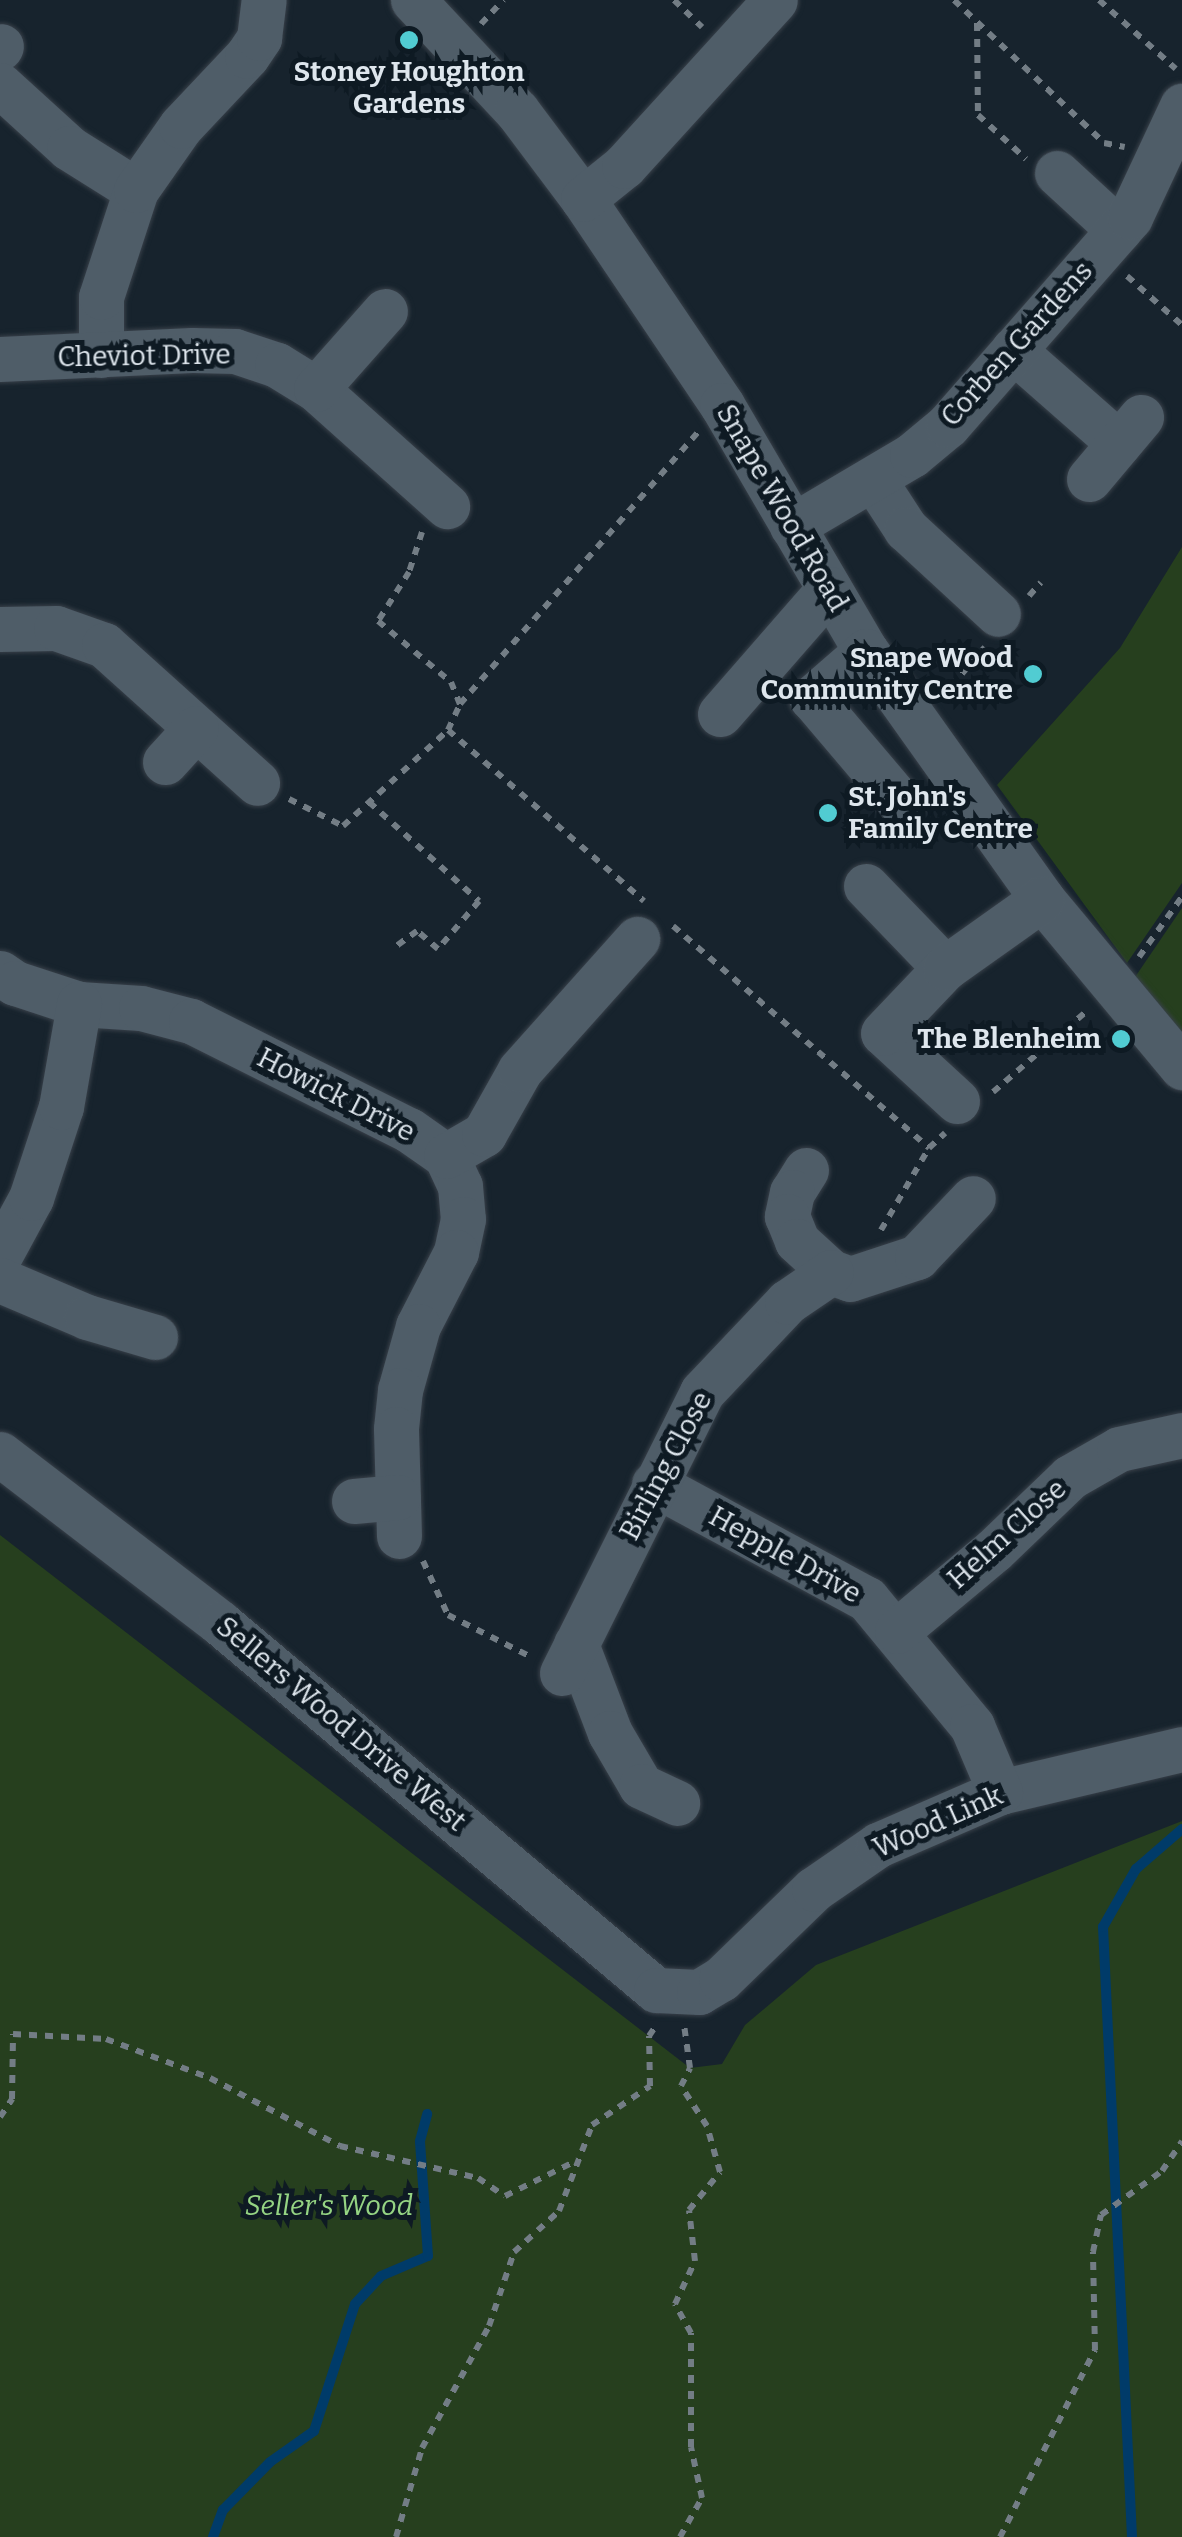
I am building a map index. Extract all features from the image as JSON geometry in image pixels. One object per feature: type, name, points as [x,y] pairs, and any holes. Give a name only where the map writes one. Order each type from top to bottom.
[{"type":"street","points":[[102,355],[100,296],[136,190],[181,126],[247,56],[259,38],[264,0]]},
{"type":"street","name":"Snape Wood Road","points":[[413,0],[516,111],[583,198],[722,405],[866,651],[1042,898],[1182,1067]]},
{"type":"street","points":[[583,198],[624,166],[775,0]]},
{"type":"street","points":[[0,85],[69,148],[136,190]]},
{"type":"street","name":"Corben Gardens","points":[[792,526],[874,480],[948,424],[1130,216],[1173,136]]},
{"type":"street","points":[[1057,173],[1109,241]]},
{"type":"street","points":[[316,389],[385,311]]},
{"type":"street","points":[[1013,350],[1130,430],[1089,479]]},
{"type":"street","name":"Cheviot Drive","points":[[0,359],[235,352],[277,365],[316,389],[422,502]]},
{"type":"street","points":[[874,480],[906,528],[1003,620]]},
{"type":"street","points":[[720,714],[829,589]]},
{"type":"street","points":[[0,629],[56,628],[80,633],[104,645],[257,783]]},
{"type":"street","points":[[866,651],[812,698],[902,804]]},
{"type":"street","points":[[165,762],[196,728]]},
{"type":"street","points":[[866,886],[913,935],[932,981]]},
{"type":"street","points":[[956,1100],[883,1033],[932,981],[1042,898]]},
{"type":"street","points":[[446,1156],[484,1134],[559,994],[649,920]]},
{"type":"street","name":"Howick Drive","points":[[0,972],[15,983],[79,1004],[141,1008],[191,1021],[409,1130],[446,1156],[460,1186],[463,1219],[456,1252],[418,1326],[408,1358],[384,1511]]},
{"type":"street","points":[[0,1255],[30,1198],[61,1106],[79,1004]]},
{"type":"street","points":[[806,1170],[792,1192],[786,1216],[797,1241],[831,1272],[850,1279],[918,1257],[972,1198]]},
{"type":"street","name":"Birling Close","points":[[569,1658],[682,1425],[726,1363],[787,1302],[831,1272]]},
{"type":"street","points":[[0,1280],[87,1317],[154,1338]]},
{"type":"street","name":"Helm Close","points":[[897,1630],[994,1550],[1070,1477],[1120,1449],[1182,1434]]},
{"type":"street","name":"Sellers Wood Drive West","points":[[0,1454],[220,1623],[418,1785],[642,1982],[679,1994]]},
{"type":"street","name":"Hepple Drive","points":[[654,1484],[867,1599],[897,1630],[972,1726],[1000,1792]]},
{"type":"street","points":[[569,1658],[616,1664]]},
{"type":"street","points":[[569,1658],[642,1786],[678,1803]]},
{"type":"street","name":"Wood Link","points":[[679,1994],[699,1992],[721,1979],[814,1889],[878,1844],[1000,1792],[1182,1749]]},
{"type":"path","points":[[954,0],[1104,143],[1173,136]]},
{"type":"path","points":[[1099,0],[1182,74]]},
{"type":"path","points":[[977,22],[978,115],[1042,173],[1057,173]]},
{"type":"path","points":[[1109,241],[1182,325]]},
{"type":"path","points":[[257,783],[343,826],[448,730],[460,704],[722,405]]},
{"type":"path","points":[[422,502],[422,534],[409,572],[378,621],[451,682],[460,704]]},
{"type":"path","points":[[918,724],[1003,620],[1041,582]]},
{"type":"path","points":[[448,730],[649,920],[928,1148]]},
{"type":"path","points":[[369,802],[479,901],[438,950],[417,932],[396,946]]},
{"type":"path","points":[[1115,986],[1182,897]]},
{"type":"path","points":[[384,1511],[420,1542],[448,1615],[569,1658]]},
{"type":"path","points":[[396,2537],[422,2448],[489,2326],[514,2252],[559,2211],[592,2125],[650,2086],[650,2036],[679,1994]]},
{"type":"path","points":[[679,1994],[690,2068],[680,2086],[707,2126],[720,2172],[689,2210],[695,2261],[675,2304],[691,2334],[691,2447],[702,2498],[680,2537]]},
{"type":"path","points":[[0,2117],[12,2099],[14,2034],[106,2039],[210,2078],[340,2146],[478,2178],[506,2196],[578,2160]]},
{"type":"path","points":[[1000,2537],[1095,2350],[1093,2252],[1101,2215],[1162,2172],[1182,2140]]},
{"type":"green space","points":[[1182,547],[1182,883],[1127,963],[997,785],[1120,648]]},
{"type":"green space","points":[[1182,908],[1182,1040],[1131,983]]},
{"type":"green space","name":"Seller's Wood","points":[[0,1535],[690,2068],[722,2064],[745,2025],[816,1965],[1182,1821],[1182,2537],[0,2537]]},
{"type":"waterway","points":[[1132,2537],[1103,1927],[1136,1869],[1182,1829]]},
{"type":"waterway","points":[[213,2537],[223,2510],[270,2462],[314,2431],[355,2304],[381,2276],[428,2256],[420,2141],[427,2114]]},
{"type":"place","name":"Stoney Houghton Gardens","points":[[409,40]]},
{"type":"place","name":"Snape Wood Community Centre","points":[[1033,674]]},
{"type":"place","name":"St. John's Family Centre","points":[[828,813]]},
{"type":"place","name":"The Blenheim","points":[[1121,1039]]}]
